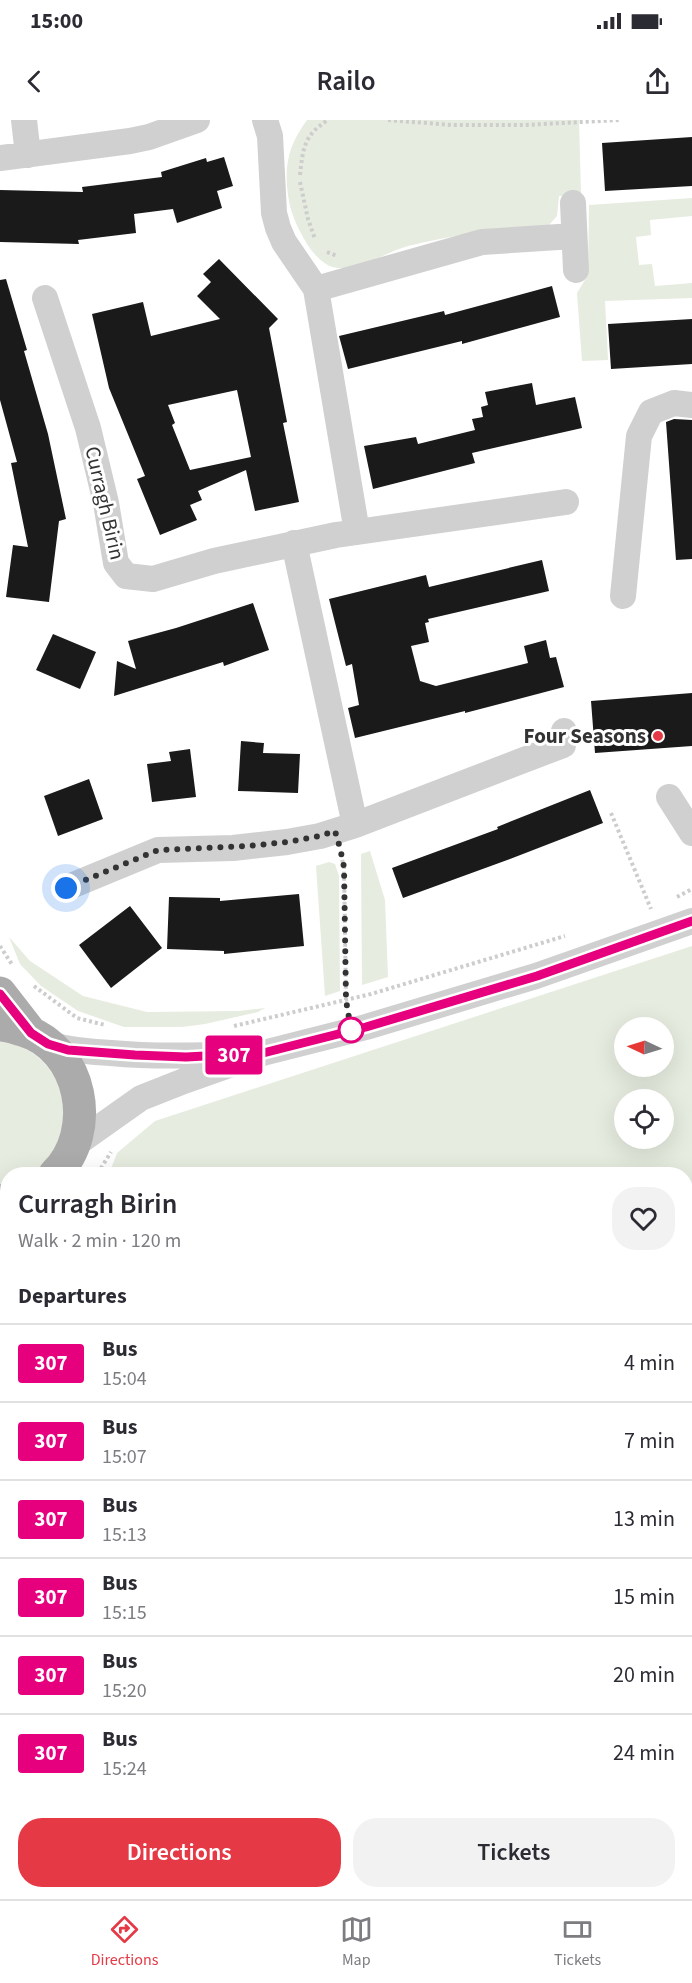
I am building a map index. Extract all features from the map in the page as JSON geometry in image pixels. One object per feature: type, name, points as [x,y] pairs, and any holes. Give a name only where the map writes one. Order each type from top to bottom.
[{"type":"main road","points":[[14,987],[26,1034],[67,1064],[78,1089],[81,1117],[65,1165]]},
{"type":"street","points":[[24,120],[28,155]]},
{"type":"street","points":[[0,158],[134,140],[197,120]]},
{"type":"street","points":[[265,120],[270,136],[274,213],[278,228],[284,242],[316,289],[357,532]]},
{"type":"street","points":[[573,202],[576,270]]},
{"type":"street","points":[[316,289],[482,242],[574,236]]},
{"type":"street","name":"Curragh Birin","points":[[45,298],[91,439],[106,503],[116,563],[126,576],[153,579],[214,561],[294,543],[566,502]]},
{"type":"street","points":[[623,596],[639,436],[651,412],[674,403],[692,405]]},
{"type":"street","points":[[294,543],[345,828]]},
{"type":"street","points":[[66,888],[158,850],[249,846],[320,836],[564,745],[564,731]]},
{"type":"street","points":[[669,797],[692,833]]},
{"type":"street","points":[[65,1165],[141,1098],[184,1081],[263,1053],[366,1027],[537,976],[692,921]]},
{"type":"street","points":[[26,1034],[68,1050],[186,1057],[263,1053]]},
{"type":"path","points":[[326,264],[327,252],[315,240],[308,219],[300,178],[306,143],[315,128],[328,120]]},
{"type":"path","points":[[388,120],[461,125],[558,124],[619,120]]},
{"type":"path","points":[[611,813],[650,910]]},
{"type":"path","points":[[345,828],[340,848],[344,867],[346,1000]]},
{"type":"path","points":[[672,899],[692,889]]},
{"type":"path","points":[[228,1027],[346,1000],[571,934]]},
{"type":"path","points":[[0,946],[5,954],[0,956]]},
{"type":"path","points":[[14,987],[40,992],[77,1018],[111,1027]]},
{"type":"shaded area","points":[[307,120],[579,120],[581,195],[559,196],[557,216],[548,226],[495,230],[443,238],[408,246],[364,264],[346,268],[330,266],[314,253],[301,234],[290,206],[288,194],[288,161],[294,140]]},
{"type":"shaded area","points":[[692,198],[692,216],[650,220],[651,235],[636,237],[639,265],[652,264],[655,286],[692,283],[692,298],[605,301],[608,360],[582,361],[577,293],[588,275],[589,205]]},
{"type":"shaded area","points":[[370,851],[385,900],[388,977],[362,985],[361,854]]},
{"type":"shaded area","points":[[329,862],[335,864],[339,876],[340,991],[325,996],[316,866]]},
{"type":"shaded area","points":[[9,937],[30,961],[83,996],[147,1012],[239,1011],[265,1008],[258,1012],[205,1024],[182,1027],[124,1027],[78,1011],[41,986],[20,964]]},
{"type":"shaded area","points":[[692,946],[692,1167],[112,1167],[117,1153],[155,1121]]},
{"type":"shaded area","points":[[0,1040],[17,1044],[32,1052],[44,1063],[55,1077],[62,1092],[65,1108],[64,1125],[59,1142],[54,1152],[40,1167],[0,1167]]},
{"type":"building","points":[[692,137],[692,186],[605,191],[602,143]]},
{"type":"building","points":[[224,157],[233,186],[217,191],[222,208],[177,223],[173,209],[134,214],[136,233],[78,240],[79,244],[0,242],[0,190],[83,192],[82,187],[162,177],[161,172],[206,158],[207,162]]},
{"type":"building","points":[[219,259],[278,319],[269,328],[287,422],[283,423],[299,502],[255,511],[246,470],[198,491],[202,500],[190,505],[197,520],[160,535],[137,479],[145,476],[109,388],[92,314],[143,302],[151,336],[220,319],[197,296],[211,282],[203,274]],"holes":[[[237,390],[251,457],[190,470],[172,425],[175,423],[168,405]]]},
{"type":"building","points":[[6,279],[48,434],[66,519],[59,521],[49,602],[6,597],[13,545],[28,547],[11,463],[17,462],[0,400],[0,280]]},
{"type":"building","points":[[552,286],[560,317],[462,344],[462,341],[348,369],[339,336],[444,311],[445,315]]},
{"type":"building","points":[[692,319],[692,364],[611,369],[608,324]]},
{"type":"building","points":[[532,383],[536,405],[575,397],[582,428],[472,453],[475,463],[373,489],[364,446],[416,437],[418,444],[475,430],[472,419],[483,417],[481,407],[488,405],[485,392]]},
{"type":"building","points":[[674,419],[692,420],[692,559],[676,560],[666,422]]},
{"type":"building","points":[[542,560],[549,591],[428,619],[429,622],[425,623],[429,642],[411,646],[420,681],[436,686],[528,663],[524,646],[546,640],[550,658],[556,657],[564,687],[355,738],[348,708],[359,705],[352,664],[346,666],[329,599],[426,575],[429,587]]},
{"type":"building","points":[[253,603],[269,650],[224,666],[223,662],[114,696],[117,661],[136,669],[128,641]]},
{"type":"building","points":[[53,634],[96,652],[80,689],[36,670]]},
{"type":"building","points":[[692,693],[692,746],[595,753],[591,701]]},
{"type":"building","points":[[241,741],[264,743],[263,753],[300,754],[298,793],[238,791]]},
{"type":"building","points":[[190,749],[196,797],[152,802],[147,764],[171,761],[169,752]]},
{"type":"building","points":[[89,779],[103,819],[58,836],[44,796]]},
{"type":"building","points":[[590,790],[603,823],[403,898],[392,868],[498,829],[497,827]]},
{"type":"building","points":[[299,894],[304,946],[224,954],[224,951],[167,949],[169,897],[220,898],[220,901]]},
{"type":"building","points":[[130,906],[162,948],[111,988],[79,945]]},
{"type":"bus line","name":"307","points":[[0,994],[31,1033],[48,1044],[68,1050],[186,1057],[263,1053],[366,1027],[537,976],[692,921]]},
{"type":"place","name":"Four Seasons","points":[[658,736]]},
{"type":"route","points":[[66,888],[158,850],[228,848],[287,842],[335,831],[344,867],[346,1000],[351,1030]]}]
